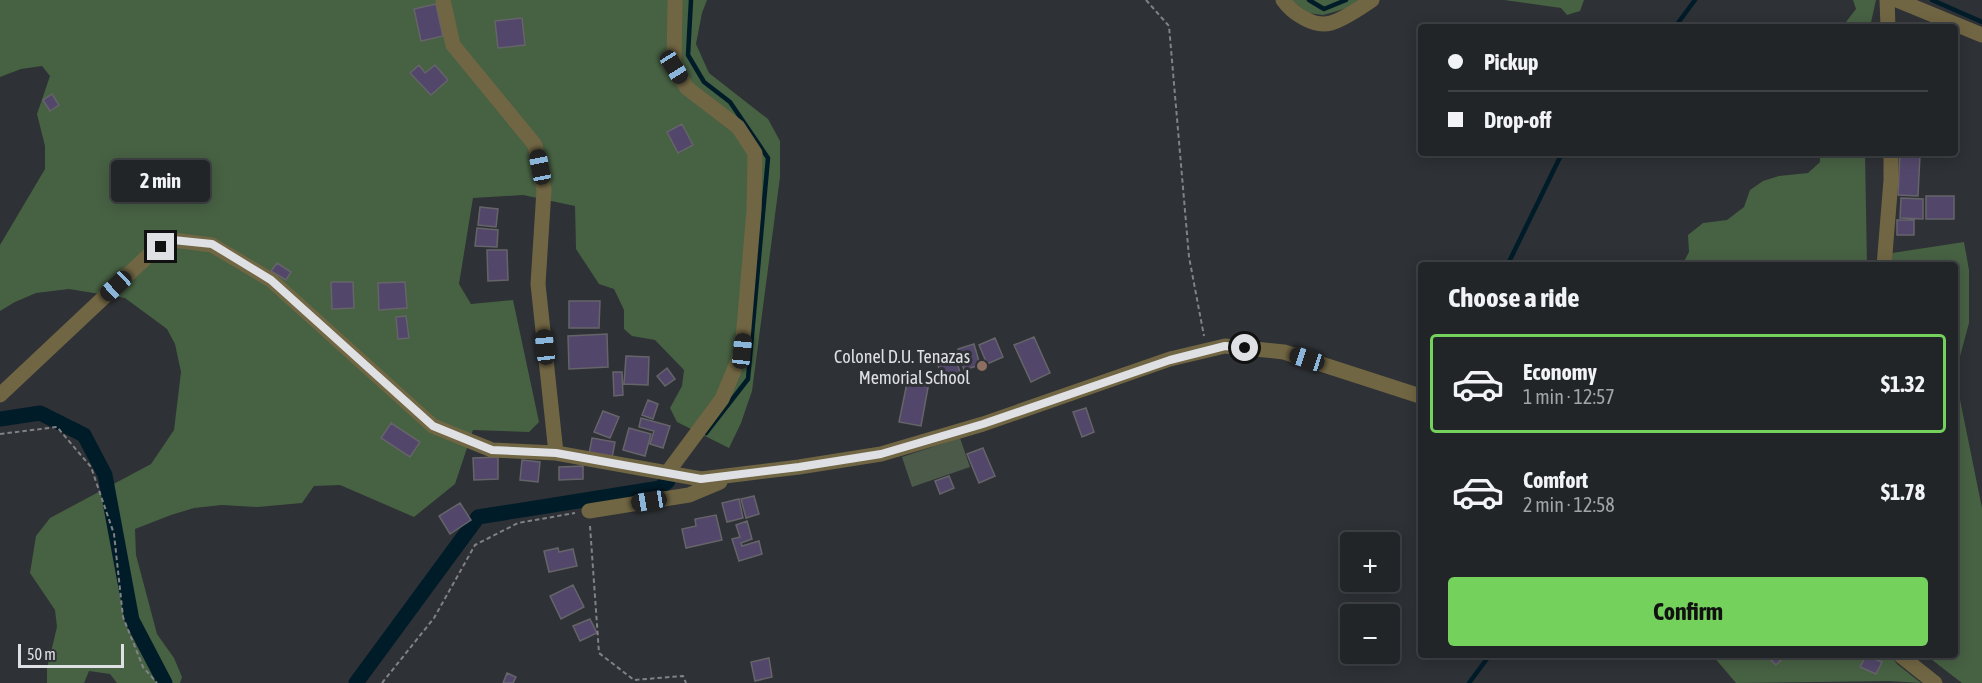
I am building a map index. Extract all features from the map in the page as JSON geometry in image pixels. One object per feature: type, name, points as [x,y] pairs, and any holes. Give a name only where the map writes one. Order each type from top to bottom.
[{"type":"street","points":[[443,0],[453,45],[535,145],[544,190],[538,284],[556,453]]},
{"type":"street","points":[[667,473],[722,399],[742,351],[754,210],[755,153],[738,127],[687,88],[674,67],[675,0]]},
{"type":"street","points":[[1283,0],[1289,9],[1310,21],[1329,24],[1372,0]]},
{"type":"street","points":[[1887,0],[1888,24]]},
{"type":"street","points":[[1897,0],[1955,24]]},
{"type":"street","points":[[1958,25],[1982,35]]},
{"type":"street","points":[[1884,262],[1891,156]]},
{"type":"street","points":[[0,395],[150,254],[173,240],[212,244],[271,280],[433,426],[492,450],[556,453],[701,479],[881,454],[983,424],[1170,360],[1225,346],[1284,352],[1418,395]]},
{"type":"street","points":[[590,511],[689,495],[742,473]]},
{"type":"street","points":[[1904,658],[1935,683]]},
{"type":"path","points":[[1146,0],[1169,26],[1190,257],[1206,351]]},
{"type":"path","points":[[0,434],[57,427],[91,467],[114,534],[123,617],[143,667],[157,683]]},
{"type":"path","points":[[382,683],[435,618],[475,544],[518,523],[590,511],[599,653],[634,680],[682,676],[686,683]]},
{"type":"green space","points":[[0,0],[707,0],[696,44],[709,73],[768,119],[780,141],[780,177],[752,391],[729,448],[677,422],[670,408],[682,386],[684,370],[655,340],[632,336],[624,329],[624,310],[614,289],[599,284],[576,249],[575,206],[523,195],[473,198],[459,284],[471,304],[513,300],[539,422],[529,432],[473,430],[455,484],[414,517],[340,485],[314,486],[302,503],[258,507],[222,505],[194,508],[135,529],[136,555],[157,634],[174,658],[182,677],[180,683],[117,683],[110,674],[89,671],[84,683],[47,683],[47,668],[57,627],[55,610],[30,573],[36,536],[50,518],[151,464],[174,430],[181,372],[175,344],[167,329],[125,298],[69,289],[36,293],[0,311],[0,245],[45,169],[45,146],[37,114],[50,76],[42,66],[21,69],[0,77]]},
{"type":"green space","points":[[1291,0],[1376,0],[1323,15],[1308,13]]},
{"type":"green space","points":[[1504,0],[1584,0],[1580,11],[1567,15],[1561,8]]},
{"type":"green space","points":[[1853,0],[1876,0],[1871,24],[1844,24],[1856,9]]},
{"type":"green space","points":[[1820,156],[1865,156],[1867,262],[1684,262],[1689,252],[1688,235],[1703,223],[1727,220],[1744,207],[1750,190],[1763,181],[1779,176],[1808,173],[1820,162]]},
{"type":"green space","points":[[1964,242],[1969,270],[1969,323],[1958,364],[1958,262],[1892,262],[1892,253]]},
{"type":"green space","points":[[1958,390],[1982,508],[1982,683],[1962,683],[1930,658],[1958,658]]},
{"type":"green space","points":[[960,438],[970,467],[912,487],[902,457]]},
{"type":"green space","points":[[1715,658],[1892,658],[1921,683],[1889,681],[1736,683]]},
{"type":"building","points":[[436,4],[443,36],[421,41],[414,9]]},
{"type":"building","points":[[522,18],[525,45],[498,48],[495,21]]},
{"type":"building","points":[[419,65],[425,73],[435,65],[448,80],[431,95],[410,73]]},
{"type":"building","points":[[52,94],[59,105],[50,111],[43,100]]},
{"type":"building","points":[[682,124],[693,145],[678,153],[667,132]]},
{"type":"building","points":[[1900,156],[1920,156],[1918,196],[1898,195]]},
{"type":"building","points":[[1926,196],[1954,196],[1954,219],[1926,219]]},
{"type":"building","points":[[1901,198],[1923,199],[1923,219],[1900,218]]},
{"type":"building","points":[[480,207],[498,209],[496,227],[478,225]]},
{"type":"building","points":[[1897,220],[1914,220],[1914,235],[1897,235]]},
{"type":"building","points":[[477,228],[498,230],[497,247],[475,246]]},
{"type":"building","points":[[487,250],[507,250],[508,280],[488,281]]},
{"type":"building","points":[[277,263],[291,272],[286,280],[271,271]]},
{"type":"building","points":[[331,282],[353,282],[354,308],[332,309]]},
{"type":"building","points":[[405,282],[407,308],[379,310],[378,283]]},
{"type":"building","points":[[569,301],[600,301],[599,328],[569,328]]},
{"type":"building","points":[[406,316],[409,338],[398,339],[396,317]]},
{"type":"building","points":[[607,334],[608,367],[569,369],[568,336]]},
{"type":"building","points":[[1034,337],[1050,373],[1031,382],[1014,345]]},
{"type":"building","points":[[995,338],[1003,357],[987,364],[979,345]]},
{"type":"building","points":[[974,344],[980,365],[964,370],[958,349]]},
{"type":"building","points":[[954,354],[960,372],[942,378],[936,359]]},
{"type":"building","points":[[626,356],[649,357],[648,385],[624,384]]},
{"type":"building","points":[[667,368],[675,379],[665,386],[657,376]]},
{"type":"building","points":[[613,372],[622,372],[623,395],[614,396]]},
{"type":"building","points":[[908,378],[929,382],[921,426],[899,422]]},
{"type":"building","points":[[648,400],[658,404],[653,419],[642,415]]},
{"type":"building","points":[[1086,408],[1094,432],[1082,437],[1073,412]]},
{"type":"building","points":[[603,411],[619,417],[610,438],[594,432]]},
{"type":"building","points":[[641,418],[670,426],[663,448],[650,444],[654,431],[639,427]]},
{"type":"building","points":[[391,423],[420,442],[410,457],[381,438]]},
{"type":"building","points":[[629,428],[651,434],[645,456],[623,450]]},
{"type":"building","points":[[592,438],[615,442],[612,458],[589,454]]},
{"type":"building","points":[[983,448],[995,476],[979,483],[967,454]]},
{"type":"building","points":[[498,457],[498,479],[474,480],[473,458]]},
{"type":"building","points":[[522,460],[540,462],[538,482],[520,480]]},
{"type":"building","points":[[583,466],[583,479],[559,480],[559,467]]},
{"type":"building","points":[[949,476],[954,488],[940,494],[935,481]]},
{"type":"building","points":[[754,496],[759,514],[746,518],[741,499]]},
{"type":"building","points":[[739,499],[743,518],[727,522],[722,503]]},
{"type":"building","points":[[460,503],[471,520],[450,534],[439,516]]},
{"type":"building","points":[[716,515],[722,540],[686,548],[682,529],[696,526],[695,519]]},
{"type":"building","points":[[747,521],[752,539],[741,543],[742,546],[759,541],[762,554],[739,561],[732,539],[740,537],[736,525]]},
{"type":"building","points":[[558,548],[559,552],[573,549],[577,566],[549,572],[544,551]]},
{"type":"building","points":[[573,585],[584,607],[561,619],[550,596]]},
{"type":"building","points":[[590,619],[597,633],[580,641],[573,626]]},
{"type":"building","points":[[769,658],[772,677],[755,681],[751,662]]},
{"type":"building","points":[[1769,658],[1783,658],[1776,665]]},
{"type":"building","points":[[1865,658],[1882,662],[1876,674],[1860,667]]},
{"type":"building","points":[[507,673],[516,677],[513,683],[503,683]]},
{"type":"waterway","points":[[691,0],[688,55],[704,82],[730,102],[768,158],[748,379],[706,433]]},
{"type":"waterway","points":[[1309,0],[1324,9],[1346,0]]},
{"type":"waterway","points":[[1677,24],[1695,0]]},
{"type":"waterway","points":[[1932,0],[1982,22]]},
{"type":"waterway","points":[[1509,262],[1561,156]]},
{"type":"waterway","points":[[0,419],[40,413],[84,435],[105,475],[132,620],[165,683]]},
{"type":"waterway","points":[[356,683],[478,517],[660,488],[668,481]]},
{"type":"waterway","points":[[1469,683],[1488,658]]},
{"type":"place","name":"Colonel D.U. Tenazas Memorial School","points":[[982,366]]},
{"type":"route","points":[[161,247],[173,240],[212,244],[271,280],[433,426],[492,450],[556,453],[701,479],[881,454],[983,424],[1170,360],[1225,346],[1245,348]]}]
